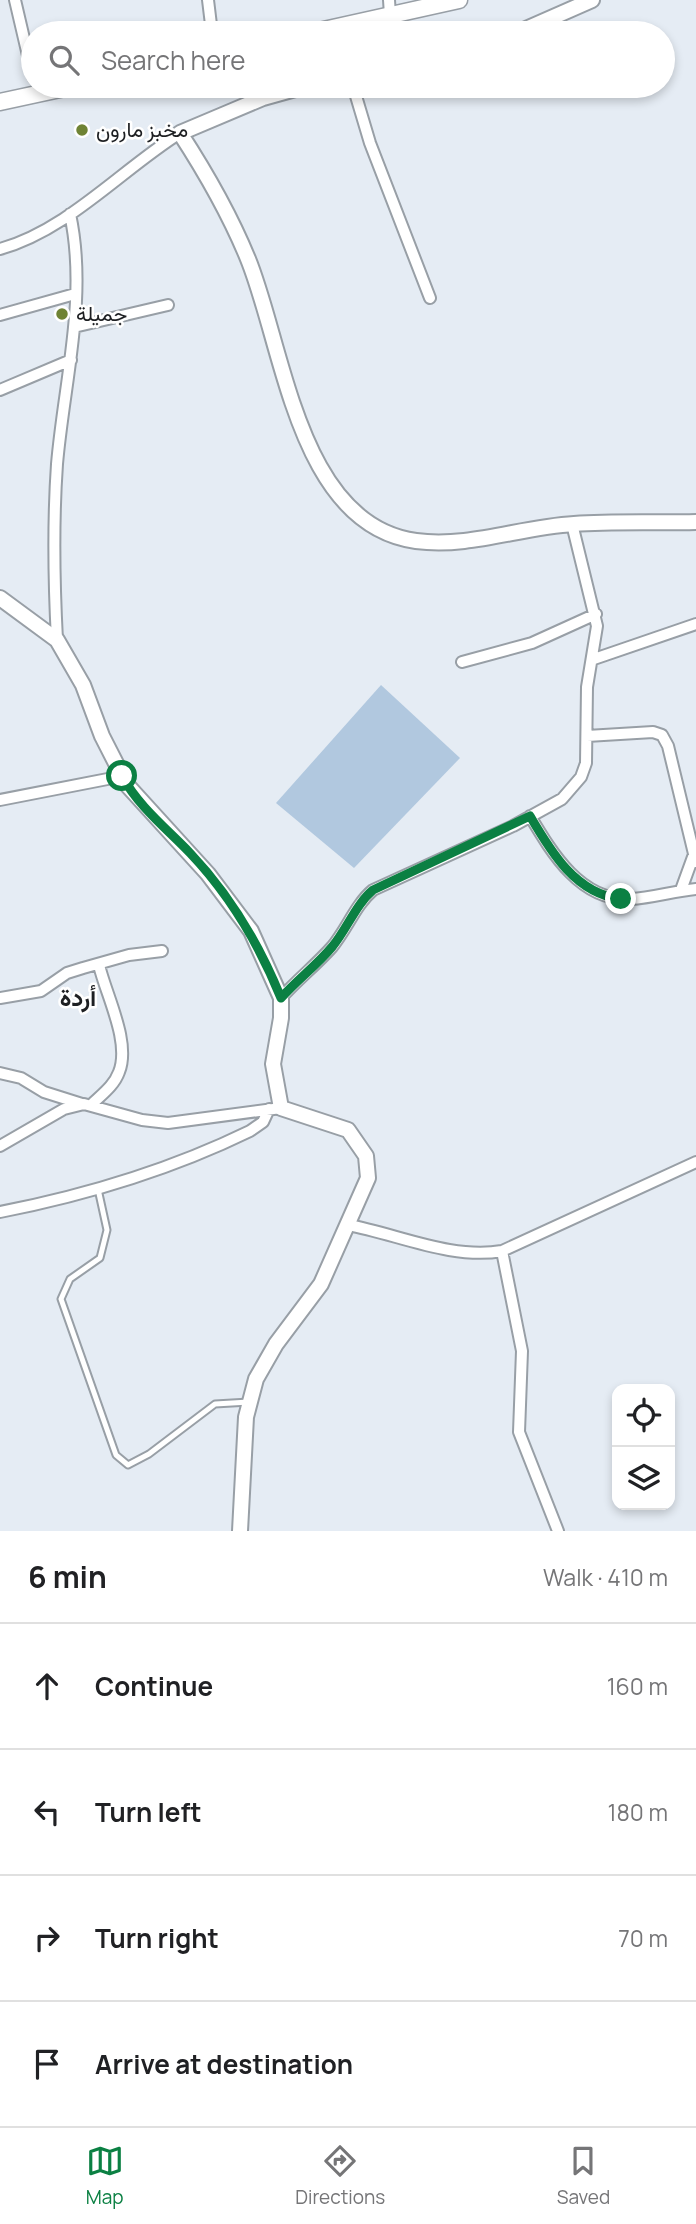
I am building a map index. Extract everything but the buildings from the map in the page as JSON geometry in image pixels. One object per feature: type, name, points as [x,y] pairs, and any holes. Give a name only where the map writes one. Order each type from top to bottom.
[{"type":"main road","points":[[348,21],[389,8],[459,0]]},
{"type":"main road","points":[[0,102],[21,95]]},
{"type":"street","points":[[15,0],[21,26]]},
{"type":"street","points":[[208,0],[211,21]]},
{"type":"street","points":[[544,21],[592,0]]},
{"type":"street","points":[[0,249],[41,232],[70,215],[125,170],[180,133],[263,98]]},
{"type":"street","points":[[357,98],[370,143],[430,298]]},
{"type":"street","points":[[180,133],[225,210],[249,261],[299,421],[317,460],[347,505],[394,537],[418,541],[493,538],[572,524],[696,522]]},
{"type":"street","points":[[57,640],[57,464],[74,327],[75,294],[70,215]]},
{"type":"street","points":[[0,315],[75,294]]},
{"type":"street","points":[[74,327],[168,305]]},
{"type":"street","points":[[0,390],[71,360]]},
{"type":"street","points":[[281,998],[331,949],[366,896],[373,890],[530,816],[562,799],[573,788],[586,763],[586,695],[597,637],[596,614],[572,524]]},
{"type":"street","points":[[0,598],[57,640],[83,685],[102,736],[122,776],[136,797],[208,874],[251,931],[281,998],[281,1018],[273,1064],[275,1109],[263,1122],[235,1139],[153,1173],[99,1189],[0,1212]]},
{"type":"street","points":[[462,662],[531,643],[596,614]]},
{"type":"street","points":[[594,659],[696,624]]},
{"type":"street","points":[[587,736],[653,732],[666,740],[695,859],[681,890]]},
{"type":"street","points":[[0,800],[122,776]]},
{"type":"street","points":[[530,816],[556,857],[574,877],[599,894],[631,900],[696,889]]},
{"type":"street","points":[[0,998],[35,993],[67,973],[129,955],[162,951]]},
{"type":"street","points":[[0,1146],[14,1141],[64,1109],[87,1105],[114,1082],[121,1063],[117,1021],[99,965]]},
{"type":"street","points":[[0,1073],[22,1078],[44,1091],[87,1105],[132,1118],[167,1123],[275,1109],[340,1126],[356,1137],[361,1146],[368,1178],[326,1276],[276,1343],[256,1379],[249,1402],[242,1456],[240,1531]]},
{"type":"street","points":[[348,1225],[474,1253],[502,1251],[696,1162]]},
{"type":"street","points":[[502,1251],[522,1351],[519,1432],[558,1531]]},
{"type":"lane","points":[[99,1189],[107,1230],[100,1258],[70,1279],[61,1299],[116,1455],[128,1465],[149,1454],[215,1404],[249,1402]]},
{"type":"shaded area","points":[[381,685],[460,758],[354,868],[276,803]]},
{"type":"place","name":"مخبز مارون","points":[[82,130]]},
{"type":"place","name":"جميلة","points":[[62,314]]},
{"type":"district","name":"أردة","points":[[78,998]]},
{"type":"route","points":[[122,776],[136,797],[208,874],[251,931],[281,998],[331,949],[366,896],[373,890],[530,816],[556,857],[574,877],[588,889],[621,899]]}]
